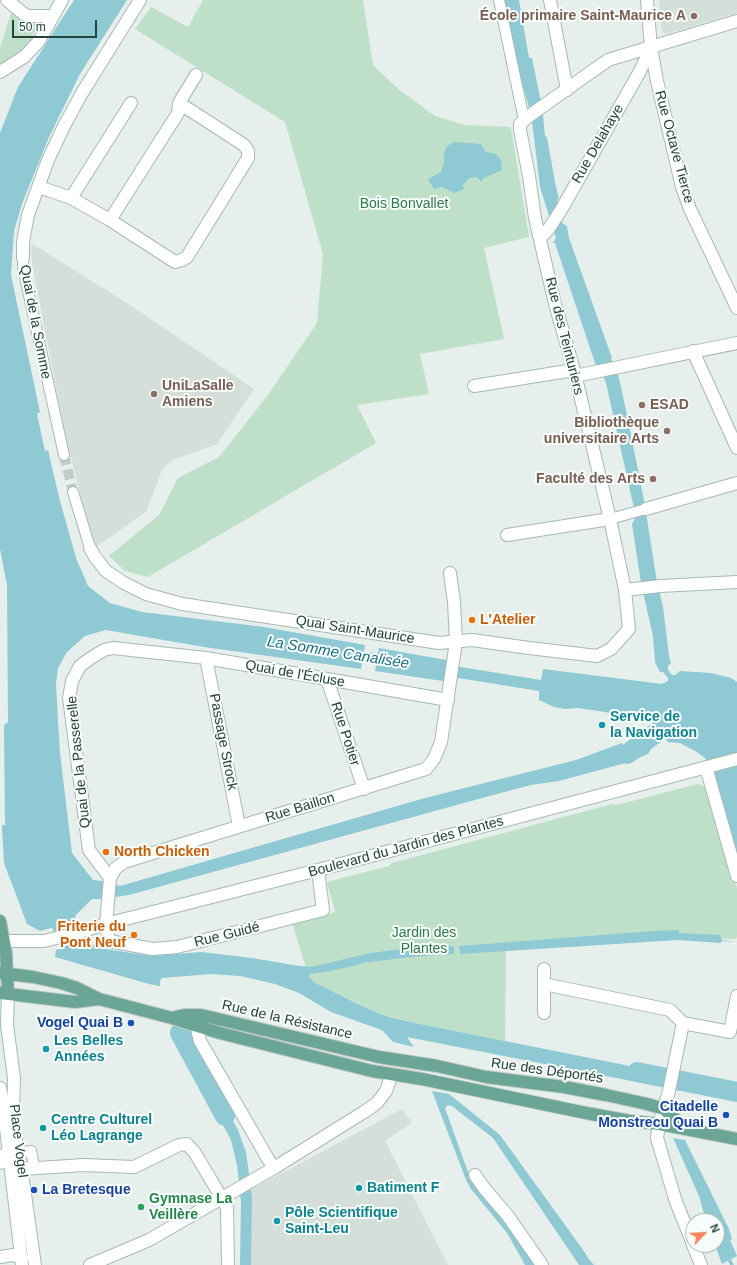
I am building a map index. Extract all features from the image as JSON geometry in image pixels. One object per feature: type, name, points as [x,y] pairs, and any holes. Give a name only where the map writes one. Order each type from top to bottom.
[{"type":"main road","points":[[0,921],[4,993]]},
{"type":"main road","name":"Rue de la Résistance","points":[[4,974],[33,977],[61,983],[77,988],[99,999],[172,1018],[248,1041],[372,1071],[392,1074]]},
{"type":"main road","name":"Rue de la Résistance","points":[[4,993],[75,1002],[99,999]]},
{"type":"main road","name":"Rue de la Résistance","points":[[172,1018],[184,1015],[200,1015],[314,1043],[395,1060]]},
{"type":"main road","name":"Rue des Déportés","points":[[395,1060],[437,1066],[486,1077],[564,1087],[606,1095],[664,1109],[686,1129]]},
{"type":"main road","points":[[392,1074],[586,1113],[630,1121],[659,1124],[737,1139]]},
{"type":"street","points":[[8,0],[24,14],[29,16],[52,16]]},
{"type":"street","points":[[0,72],[24,57],[34,47],[39,41],[62,0]]},
{"type":"street","name":"Quai de la Somme","points":[[64,455],[23,267],[23,242],[28,215],[48,160],[64,126],[82,93],[140,0]]},
{"type":"street","points":[[499,0],[527,118],[608,60],[737,21]]},
{"type":"street","points":[[550,0],[567,90]]},
{"type":"street","name":"Rue Octave Tierce","points":[[647,0],[651,48],[658,87],[682,188],[690,209],[737,308]]},
{"type":"street","name":"Rue Delahaye","points":[[544,234],[561,210],[639,73],[651,48]]},
{"type":"street","points":[[110,220],[178,113],[179,103],[196,75]]},
{"type":"street","points":[[70,198],[131,103]]},
{"type":"street","points":[[39,187],[70,198],[110,220],[175,262],[182,260],[187,257],[248,158],[248,151],[244,145],[179,103]]},
{"type":"street","name":"Rue des Teinturiers","points":[[527,118],[520,124],[520,130],[535,218],[544,234],[556,304],[610,519],[625,590],[629,629]]},
{"type":"street","points":[[474,386],[574,373],[598,372],[616,367],[737,343]]},
{"type":"street","points":[[693,351],[737,448]]},
{"type":"street","points":[[507,535],[610,519],[737,483]]},
{"type":"street","points":[[73,492],[90,548]]},
{"type":"street","name":"Quai Saint-Maurice","points":[[90,548],[106,571],[124,583],[146,594],[182,604],[439,643],[455,647],[472,640],[597,656],[611,650],[629,629]]},
{"type":"street","points":[[448,700],[455,647],[454,602],[450,573]]},
{"type":"street","points":[[625,590],[660,586],[737,582]]},
{"type":"street","name":"Quai de la Passerelle","points":[[110,878],[89,850],[69,698],[72,681],[80,666],[104,650],[113,648],[124,649]]},
{"type":"street","name":"Quai de l'Écluse","points":[[124,649],[206,658],[448,700]]},
{"type":"street","name":"Passage Strock","points":[[206,658],[239,826]]},
{"type":"street","name":"Rue Potier","points":[[327,679],[364,789]]},
{"type":"street","name":"Rue Baillon","points":[[110,878],[115,869],[124,862],[426,770],[434,759],[441,742],[448,700]]},
{"type":"street","name":"Boulevard du Jardin des Plantes","points":[[2,941],[44,941],[737,759]]},
{"type":"street","points":[[706,767],[737,876]]},
{"type":"street","name":"Rue Guidé","points":[[106,924],[109,941],[153,949],[178,947],[323,910],[318,870]]},
{"type":"street","points":[[106,924],[110,878]]},
{"type":"street","points":[[544,969],[544,1013]]},
{"type":"street","points":[[544,984],[670,1010],[683,1023],[730,1032],[737,996]]},
{"type":"street","name":"Place Vogel","points":[[4,993],[14,1078],[14,1153],[22,1261]]},
{"type":"street","points":[[683,1023],[669,1091],[659,1124],[657,1138],[676,1202],[685,1225]]},
{"type":"street","points":[[200,1027],[198,1033],[200,1041],[274,1168]]},
{"type":"street","points":[[90,1265],[149,1240],[221,1197],[274,1168],[364,1112],[377,1103],[386,1091],[392,1074]]},
{"type":"street","name":"Place Vogel","points":[[0,1088],[14,1153],[28,1168],[35,1265]]},
{"type":"street","points":[[28,1168],[84,1165],[134,1167],[179,1145],[187,1144],[195,1153],[227,1208],[228,1265]]},
{"type":"street","points":[[0,1164],[4,1163],[3,1154],[14,1153]]},
{"type":"street","points":[[475,1175],[508,1216],[542,1265]]},
{"type":"street","points":[[696,1253],[701,1265]]},
{"type":"street","points":[[0,1257],[13,1255],[22,1261]]},
{"type":"shaded area","name":"École primaire Saint-Maurice A","points":[[659,0],[737,0],[737,13],[666,34],[662,32]]},
{"type":"shaded area","name":"UniLaSalle Amiens","points":[[31,243],[127,303],[254,389],[217,444],[171,461],[162,470],[146,512],[94,548],[65,434],[32,264]]},
{"type":"shaded area","points":[[402,1109],[412,1123],[385,1141],[448,1265],[250,1265],[252,1189]]},
{"type":"green space","name":"Bois Bonvallet","points":[[203,0],[363,0],[373,65],[397,88],[435,116],[465,125],[511,127],[529,237],[484,248],[504,339],[420,354],[429,394],[357,405],[376,443],[148,577],[125,571],[109,556],[160,514],[178,478],[219,457],[268,395],[317,323],[323,254],[285,122],[135,29],[151,7],[188,27]]},
{"type":"green space","points":[[11,13],[19,18],[38,22],[30,42],[24,50],[0,66],[0,48]]},
{"type":"green space","name":"Jardin des Plantes","points":[[698,784],[708,788],[737,888],[736,939],[669,938],[506,943],[505,1041],[415,1023],[378,1013],[314,982],[309,977],[292,923],[335,912],[327,882],[612,804],[616,805]]},
{"type":"water","name":"La Somme Canalisée","points":[[74,0],[127,0],[80,74],[49,137],[22,204],[14,231],[11,275],[40,412],[37,414],[45,451],[48,450],[76,558],[88,586],[110,603],[142,612],[264,627],[365,645],[364,652],[378,653],[379,648],[446,660],[448,665],[541,680],[543,669],[662,684],[668,681],[668,678],[663,672],[660,672],[655,662],[653,636],[641,583],[632,524],[636,517],[606,383],[599,365],[596,366],[555,243],[553,243],[556,238],[540,187],[532,121],[543,115],[545,136],[547,137],[559,196],[557,201],[563,224],[567,226],[569,238],[612,358],[611,359],[618,374],[644,500],[657,582],[663,607],[671,663],[668,666],[668,670],[672,675],[675,675],[680,671],[711,673],[731,678],[737,682],[737,852],[713,773],[705,758],[680,743],[668,742],[662,737],[656,741],[648,754],[629,762],[559,781],[531,785],[493,795],[129,895],[92,899],[75,916],[77,921],[40,931],[27,924],[4,863],[2,828],[2,825],[5,825],[4,725],[8,722],[7,585],[0,549],[0,133],[18,87]],"holes":[[[106,630],[204,647],[361,669],[362,662],[376,665],[375,671],[443,681],[446,676],[539,691],[539,700],[554,707],[565,709],[578,708],[651,719],[654,722],[623,746],[622,743],[576,760],[425,798],[120,886],[93,880],[72,853],[60,753],[56,683],[58,668],[67,652],[85,636]]]},
{"type":"water","points":[[504,0],[519,0],[529,58],[532,58],[541,102],[529,108],[513,49]]},
{"type":"water","points":[[455,142],[481,144],[486,152],[496,154],[501,160],[502,170],[484,178],[481,182],[477,177],[469,178],[463,185],[464,189],[454,193],[442,187],[434,189],[428,179],[441,172],[447,146]]},
{"type":"water","points":[[678,930],[679,933],[720,935],[722,940],[736,942],[722,941],[721,943],[678,940],[460,954],[459,946],[653,931]]},
{"type":"water","points":[[87,942],[105,949],[152,956],[201,952],[311,967],[371,953],[409,948],[454,946],[454,954],[361,963],[331,971],[310,974],[309,977],[314,982],[358,1004],[390,1017],[665,1073],[662,1087],[407,1037],[414,1047],[393,1042],[383,1031],[331,1012],[299,993],[275,984],[240,976],[211,974],[162,978],[160,981],[160,986],[55,957],[56,950]]},
{"type":"water","points":[[174,1033],[184,1033],[209,1077],[201,1082]]},
{"type":"water","points":[[680,1076],[737,1087],[737,1101],[677,1089]]},
{"type":"water","points":[[216,1090],[238,1130],[246,1152],[252,1196],[251,1265],[240,1265],[241,1202],[237,1165],[231,1140],[207,1095]]},
{"type":"water","points":[[432,1091],[449,1094],[500,1135],[594,1265],[579,1265],[493,1138],[452,1106],[448,1105],[445,1108],[468,1172],[474,1182],[539,1265],[525,1265],[507,1233],[471,1189],[466,1180]]},
{"type":"water","points":[[673,1138],[685,1140],[721,1213],[704,1213],[699,1196]]},
{"type":"water","points":[[725,1221],[732,1239],[730,1240],[737,1256],[722,1264],[718,1253],[725,1253]]},
{"type":"waterway","points":[[627,754],[681,715]]},
{"type":"waterway","points":[[61,899],[60,922],[81,954],[97,958]]},
{"type":"waterway","points":[[180,1033],[225,1116]]},
{"type":"waterway","points":[[637,1072],[737,1092]]},
{"type":"waterway","points":[[728,1257],[732,1265]]},
{"type":"tunnel","points":[[64,455],[73,492]]},
{"type":"place","name":"École primaire Saint-Maurice A","points":[[694,16]]},
{"type":"place","name":"UniLaSalle Amiens","points":[[154,394]]},
{"type":"place","name":"ESAD","points":[[642,405]]},
{"type":"place","name":"Bibliothèque universitaire Arts","points":[[667,431]]},
{"type":"place","name":"Faculté des Arts","points":[[653,479]]},
{"type":"place","name":"L'Atelier","points":[[472,620]]},
{"type":"place","name":"Service de la Navigation","points":[[602,725]]},
{"type":"place","name":"North Chicken","points":[[106,852]]},
{"type":"place","name":"Friterie du Pont Neuf","points":[[134,935]]},
{"type":"place","name":"Vogel Quai B","points":[[131,1023]]},
{"type":"place","name":"Les Belles Années","points":[[46,1049]]},
{"type":"place","name":"Citadelle Monstrecu Quai B","points":[[726,1115]]},
{"type":"place","name":"Centre Culturel Léo Lagrange","points":[[43,1128]]},
{"type":"place","name":"Batiment F","points":[[359,1188]]},
{"type":"place","name":"La Bretesque","points":[[34,1190]]},
{"type":"place","name":"Gymnase La Veillère","points":[[141,1207]]},
{"type":"place","name":"Pôle Scientifique Saint-Leu","points":[[277,1221]]}]
